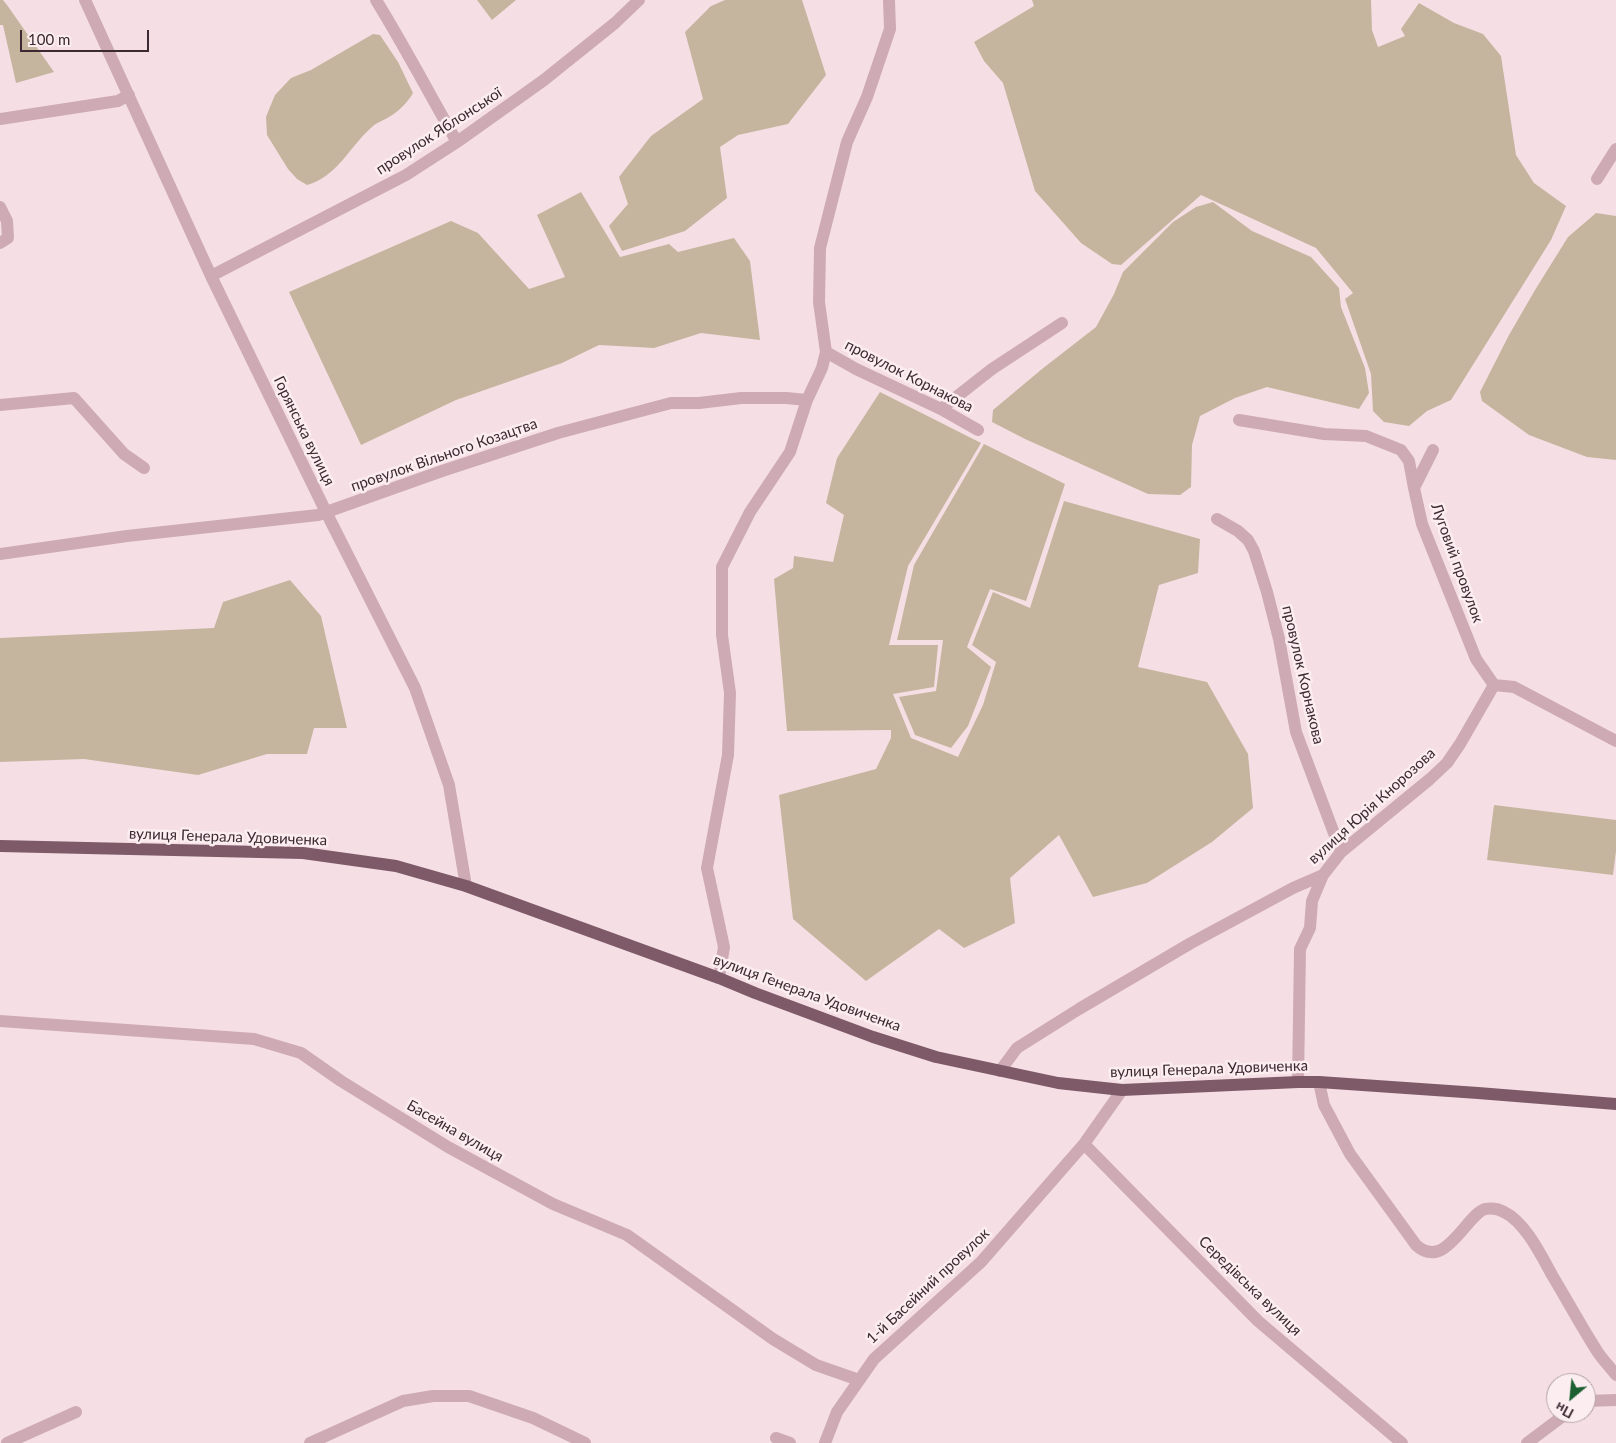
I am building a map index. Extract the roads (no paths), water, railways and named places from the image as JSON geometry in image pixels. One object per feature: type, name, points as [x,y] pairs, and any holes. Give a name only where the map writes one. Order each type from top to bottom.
[{"type":"main road","name":"вулиця Генерала Удовиченка","points":[[0,846],[303,853],[396,866],[466,886],[719,978],[873,1037],[936,1057],[1058,1083],[1122,1090],[1319,1082],[1478,1092],[1616,1104]]},
{"type":"street","name":"Горянська вулиця","points":[[85,0],[211,276],[326,512],[415,688],[448,785],[466,886]]},
{"type":"street","points":[[376,0],[402,42],[457,142]]},
{"type":"street","name":"провулок Яблонської","points":[[211,276],[406,175],[457,142],[544,80],[639,0]]},
{"type":"street","points":[[719,978],[724,947],[708,868],[728,755],[730,694],[722,635],[722,567],[750,512],[790,452],[807,400],[822,368],[826,352],[819,302],[820,248],[847,142],[867,97],[890,28],[889,0]]},
{"type":"street","points":[[0,119],[118,100],[129,95]]},
{"type":"street","points":[[1596,179],[1616,149]]},
{"type":"street","points":[[0,207],[7,221],[8,238],[0,243]]},
{"type":"street","points":[[941,409],[992,369],[1062,323]]},
{"type":"street","name":"провулок Корнакова","points":[[826,352],[856,369],[941,409],[978,430]]},
{"type":"street","points":[[0,406],[74,398],[124,454],[144,468]]},
{"type":"street","name":"провулок Вільного Козацтва","points":[[0,554],[127,536],[318,515],[442,471],[558,434],[671,403],[699,403],[741,398],[807,400]]},
{"type":"street","name":"Луговий провулок","points":[[1239,420],[1324,434],[1366,436],[1400,450],[1409,461],[1422,524],[1476,659],[1494,685]]},
{"type":"street","points":[[1414,488],[1433,450]]},
{"type":"street","name":"провулок Корнакова","points":[[1217,519],[1238,530],[1248,540],[1254,552],[1279,639],[1296,732],[1341,852]]},
{"type":"street","points":[[1494,685],[1514,687],[1616,741]]},
{"type":"street","name":"вулиця Юрія Кнорозова","points":[[1000,1071],[1017,1048],[1080,1009],[1191,943],[1293,888],[1323,875],[1341,852],[1447,763],[1494,685]]},
{"type":"street","points":[[1298,1082],[1300,949],[1310,928],[1312,901],[1323,875]]},
{"type":"street","name":"Басейна вулиця","points":[[0,1021],[254,1039],[301,1053],[341,1081],[448,1147],[553,1204],[627,1235],[774,1339],[816,1365],[859,1380]]},
{"type":"street","points":[[1319,1082],[1324,1105],[1350,1154],[1416,1245],[1426,1252],[1438,1251],[1450,1243],[1484,1210],[1502,1210],[1510,1215],[1533,1241],[1598,1352],[1616,1375]]},
{"type":"street","name":"1-й Басейний провулок","points":[[825,1443],[838,1412],[874,1359],[980,1262],[1084,1144],[1122,1090]]},
{"type":"street","name":"Середівська вулиця","points":[[1084,1144],[1258,1321],[1402,1443]]},
{"type":"street","points":[[310,1443],[403,1401],[433,1396],[469,1396],[533,1418],[585,1443]]},
{"type":"street","points":[[1596,1401],[1616,1400]]},
{"type":"street","points":[[7,1443],[76,1412]]},
{"type":"street","points":[[1527,1443],[1554,1423]]},
{"type":"street","points":[[776,1438],[790,1443]]}]
